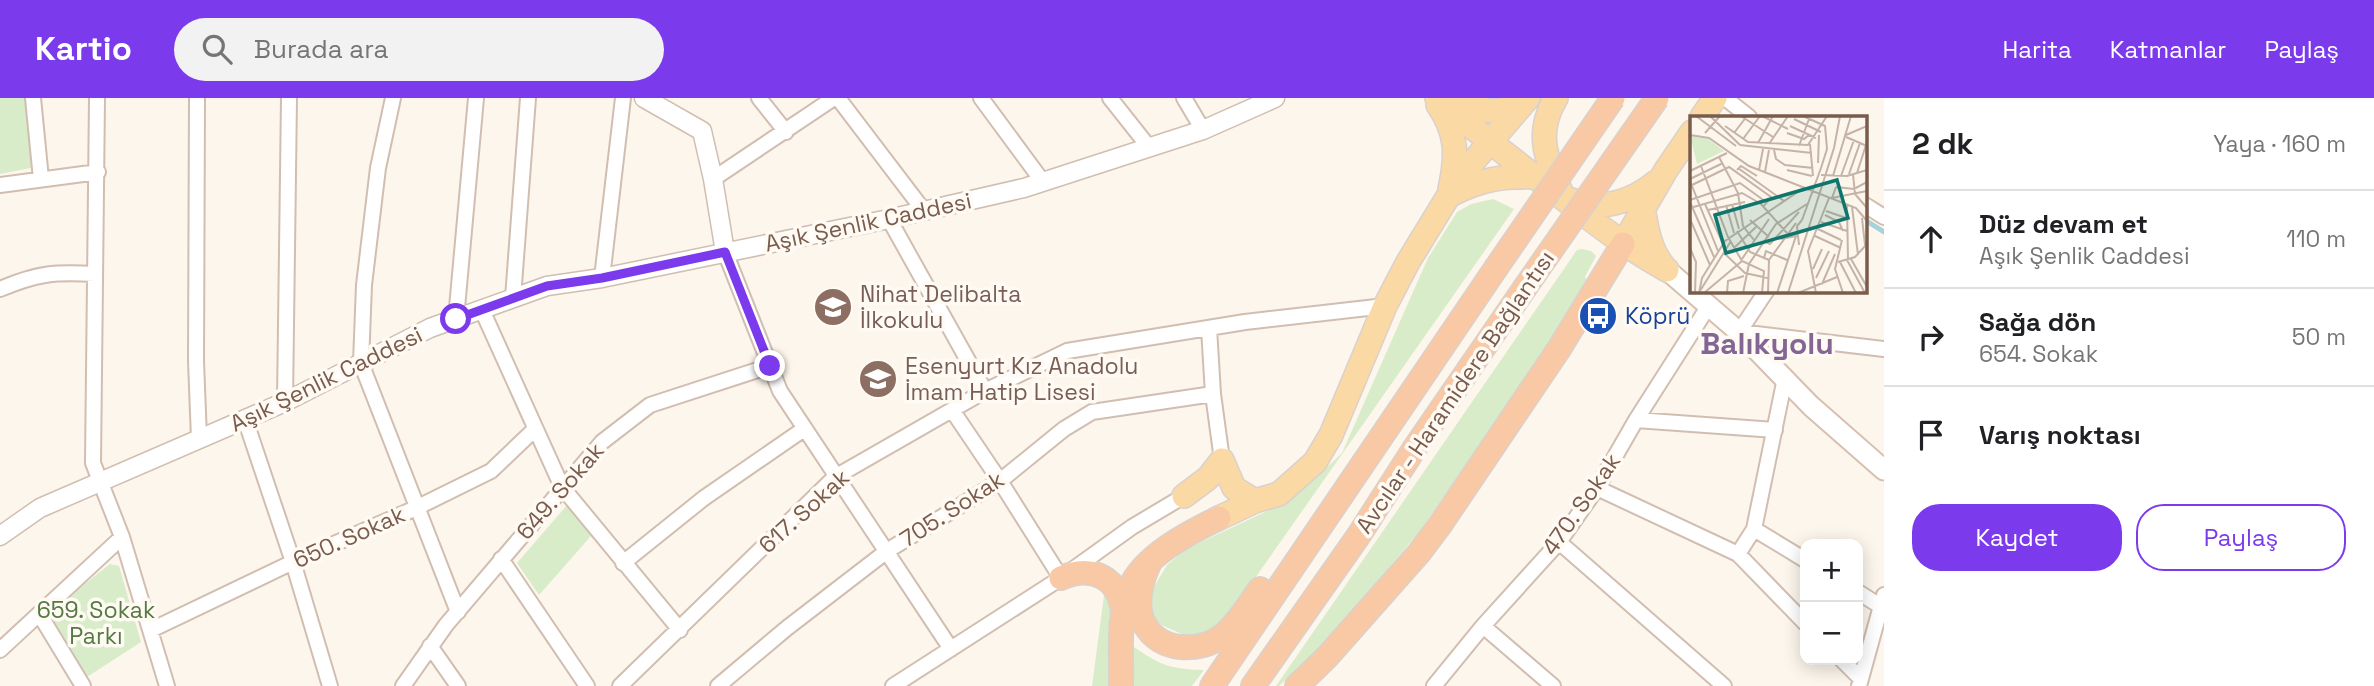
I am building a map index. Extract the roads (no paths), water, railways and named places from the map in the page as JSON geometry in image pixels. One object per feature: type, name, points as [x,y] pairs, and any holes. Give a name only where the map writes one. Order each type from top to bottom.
[{"type":"highway","name":"Avcılar - Haramidere Bağlantısı","points":[[1212,686],[1613,98]]},
{"type":"highway","name":"Avcılar - Haramidere Bağlantısı","points":[[1253,686],[1657,98]]},
{"type":"highway","points":[[1297,686],[1327,657],[1419,553],[1440,525],[1585,309],[1623,243]]},
{"type":"highway","points":[[1123,617],[1130,587],[1150,562],[1196,529],[1219,518]]},
{"type":"highway","points":[[1150,562],[1142,578],[1140,597],[1140,612],[1144,625],[1153,636],[1167,644],[1185,648],[1204,645],[1222,636],[1278,568],[1315,536]]},
{"type":"highway","points":[[1061,578],[1075,572],[1100,576],[1119,592],[1123,617],[1121,686]]},
{"type":"main road","points":[[1434,98],[1623,243],[1667,270]]},
{"type":"main road","points":[[1434,98],[1448,119],[1455,143],[1454,170],[1449,195]]},
{"type":"main road","points":[[1456,98],[1480,110],[1504,112],[1528,99]]},
{"type":"main road","points":[[1556,98],[1547,112],[1543,129],[1549,165],[1564,199]]},
{"type":"main road","points":[[1703,116],[1715,98]]},
{"type":"main road","points":[[1219,518],[1255,501],[1279,494],[1315,462],[1331,435],[1385,306],[1408,262],[1449,195],[1528,99]]},
{"type":"main road","points":[[1623,243],[1690,135]]},
{"type":"main road","points":[[1564,199],[1594,205],[1628,199],[1642,193],[1666,170]]},
{"type":"main road","points":[[1449,195],[1476,182],[1505,176],[1536,177]]},
{"type":"main road","points":[[1643,208],[1656,258],[1690,291]]},
{"type":"main road","points":[[1691,292],[1740,332],[1820,414],[1884,470]]},
{"type":"main road","points":[[1184,496],[1208,478],[1222,460],[1234,488],[1255,501]]},
{"type":"main road","points":[[1184,496],[1234,488]]},
{"type":"street","points":[[33,98],[41,179]]},
{"type":"street","points":[[97,98],[93,463],[122,537],[167,686]]},
{"type":"street","points":[[197,98],[196,361],[199,439]]},
{"type":"street","points":[[285,402],[289,98]]},
{"type":"street","points":[[393,98],[378,168],[364,285],[361,363],[458,612]]},
{"type":"street","points":[[456,319],[476,98]]},
{"type":"street","points":[[513,298],[528,98]]},
{"type":"street","points":[[602,278],[621,98]]},
{"type":"street","points":[[645,98],[702,131],[725,252],[779,391],[951,649]]},
{"type":"street","points":[[759,98],[786,132]]},
{"type":"street","points":[[713,179],[836,98],[924,211]]},
{"type":"street","points":[[1110,98],[1148,146]]},
{"type":"street","points":[[1184,98],[1203,130]]},
{"type":"street","name":"Aşık Şenlik Caddesi","points":[[0,536],[40,508],[285,402],[430,328],[547,286],[602,278],[889,219],[1043,182],[1203,130],[1275,98]]},
{"type":"street","points":[[1725,98],[1748,116]]},
{"type":"street","points":[[989,101],[1043,182]]},
{"type":"street","points":[[0,185],[97,172]]},
{"type":"street","points":[[1867,206],[1884,217]]},
{"type":"street","points":[[889,219],[985,391]]},
{"type":"street","points":[[0,289],[26,278],[54,272],[95,274]]},
{"type":"street","points":[[1766,292],[1740,332],[1884,349]]},
{"type":"street","name":"617. Sokak","points":[[621,686],[835,477],[985,391],[1067,351],[1209,328],[1385,306]]},
{"type":"street","name":"470. Sokak","points":[[1434,686],[1483,626],[1559,542],[1597,488],[1636,420],[1708,307]]},
{"type":"street","points":[[482,310],[562,487],[680,630]]},
{"type":"street","points":[[1209,328],[1213,394],[1222,460]]},
{"type":"street","name":"649. Sokak","points":[[403,686],[430,646],[602,442],[650,405],[770,366]]},
{"type":"street","points":[[1738,554],[1754,529],[1785,378]]},
{"type":"street","name":"705. Sokak","points":[[718,686],[787,628],[887,551],[1000,481],[1063,429],[1092,412],[1213,394]]},
{"type":"street","points":[[952,410],[1061,578]]},
{"type":"street","points":[[245,419],[293,562],[330,686]]},
{"type":"street","points":[[1636,420],[1775,430]]},
{"type":"street","name":"650. Sokak","points":[[151,630],[491,471],[536,429]]},
{"type":"street","points":[[623,563],[704,498],[804,429]]},
{"type":"street","points":[[1597,488],[1738,554],[1800,618]]},
{"type":"street","points":[[893,686],[1061,578],[1132,527],[1184,496]]},
{"type":"street","points":[[1754,529],[1800,557]]},
{"type":"street","points":[[0,650],[122,537]]},
{"type":"street","points":[[1559,542],[1724,686]]},
{"type":"street","points":[[501,559],[587,686]]},
{"type":"street","points":[[1860,682],[1882,600],[1863,594]]},
{"type":"street","points":[[40,615],[83,686]]},
{"type":"street","points":[[1483,626],[1553,686]]},
{"type":"street","points":[[430,646],[458,686]]},
{"type":"street","points":[[1846,665],[1860,682]]},
{"type":"waterway","points":[[1867,221],[1884,232]]},
{"type":"place","name":"Nihat Delibalta İlkokulu","points":[[833,307]]},
{"type":"place","name":"Köprü","points":[[1598,316]]},
{"type":"place","name":"Esenyurt Kız Anadolu İmam Hatip Lisesi","points":[[878,379]]},
{"type":"district","name":"Balıkyolu","points":[[1767,343]]},
{"type":"park label","name":"659. Sokak Parkı","points":[[96,623]]}]
